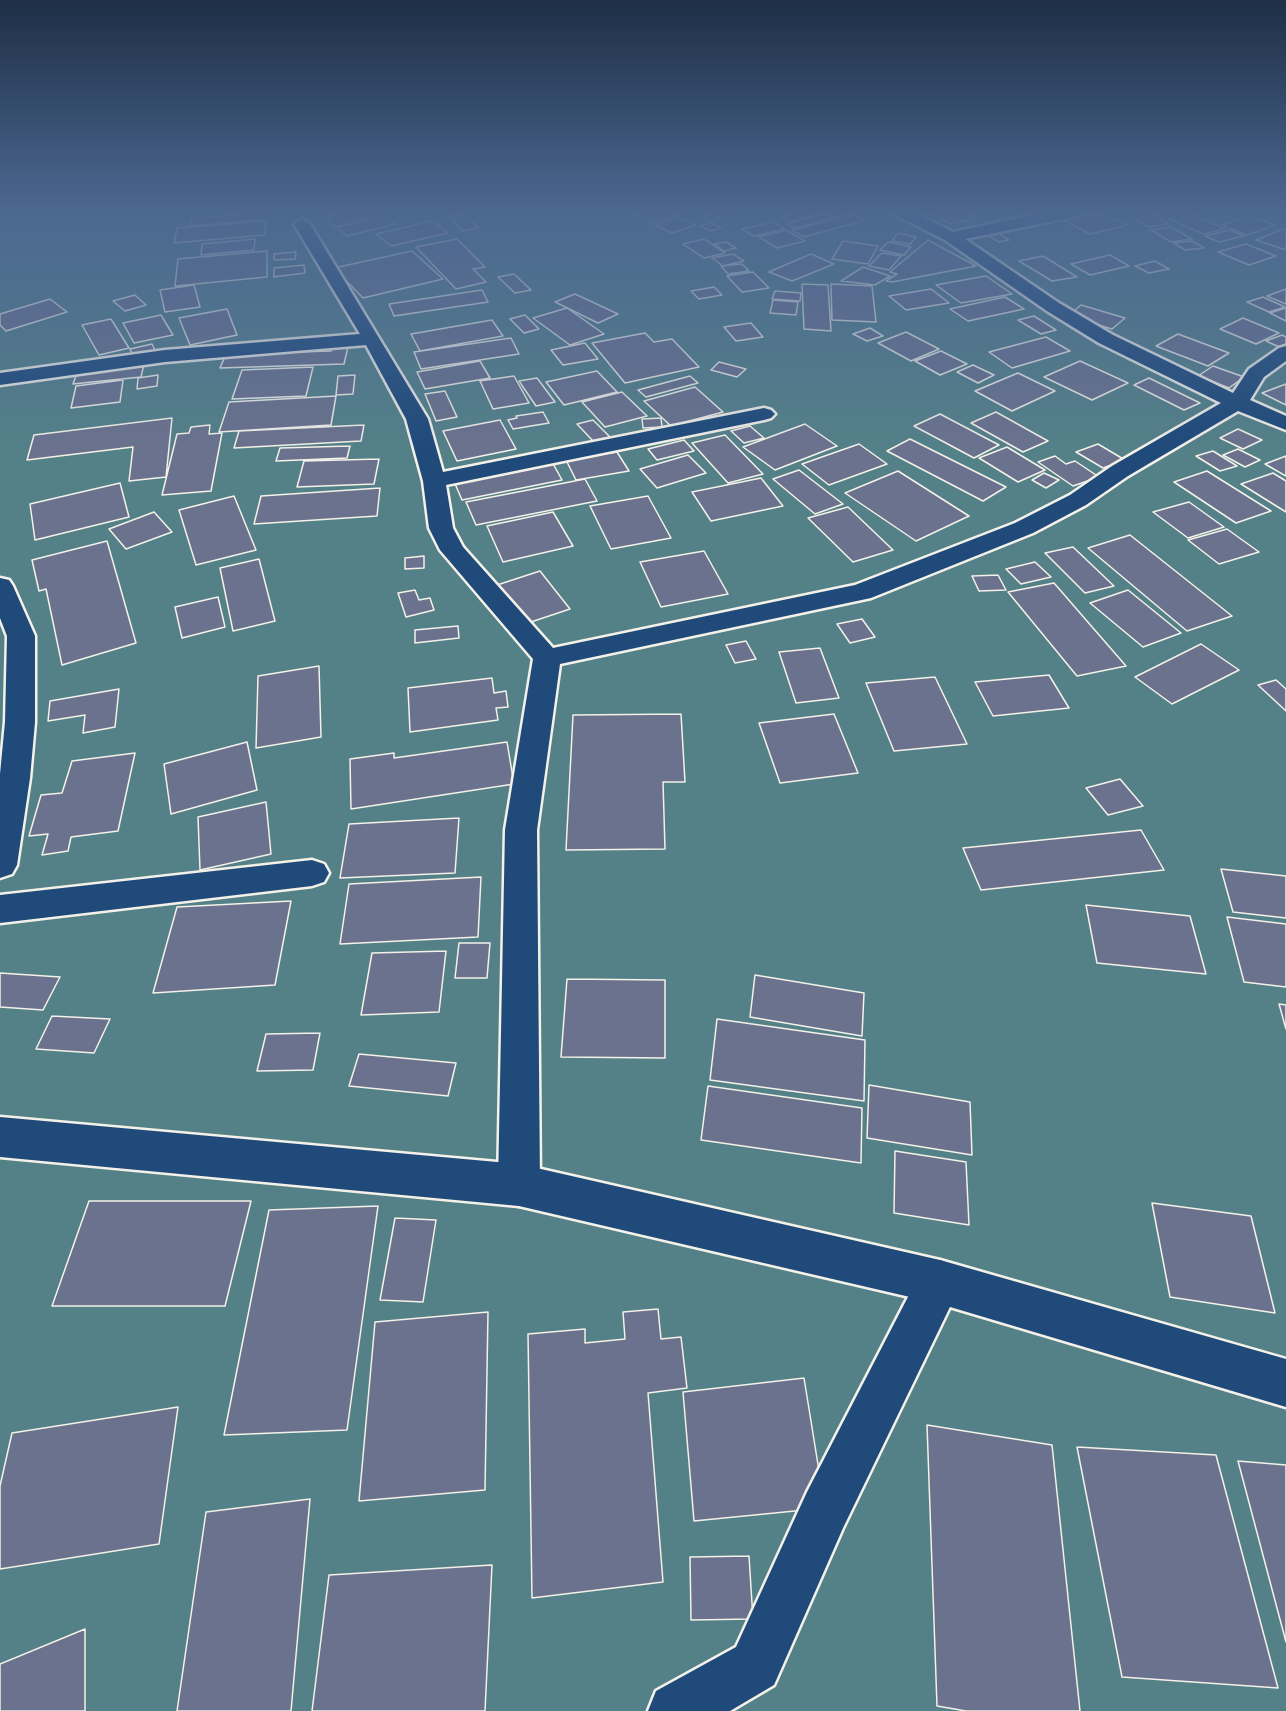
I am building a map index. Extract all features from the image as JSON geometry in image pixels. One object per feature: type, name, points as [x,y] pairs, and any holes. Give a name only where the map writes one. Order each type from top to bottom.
[{"type":"street","points":[[342,290],[417,419],[434,481],[441,528],[452,550],[547,658],[521,830],[519,1185]]},
{"type":"street","points":[[1028,290],[1106,339],[1286,424]]},
{"type":"street","points":[[3,385],[165,356],[372,339]]},
{"type":"street","points":[[547,658],[862,592],[1024,528],[1078,500],[1120,471],[1238,402],[1257,373],[1286,352]]},
{"type":"street","points":[[434,481],[764,414]]},
{"type":"street","points":[[0,586],[21,636],[20,722],[16,767],[0,865]]},
{"type":"street","points":[[0,909],[312,873]]},
{"type":"street","points":[[0,1137],[519,1185],[940,1282],[1286,1383]]},
{"type":"street","points":[[676,1711],[755,1666],[825,1510],[940,1282]]},
{"type":"green space","points":[[0,290],[1286,290],[1286,1711],[0,1711]]},
{"type":"building","points":[[160,290],[195,290],[200,307],[165,312]]},
{"type":"building","points":[[355,290],[397,290],[363,298]]},
{"type":"building","points":[[482,290],[488,302],[394,316],[389,304]]},
{"type":"building","points":[[512,290],[531,290],[515,293]]},
{"type":"building","points":[[717,290],[722,295],[699,299],[691,291]]},
{"type":"building","points":[[802,290],[828,290],[831,331],[804,329]]},
{"type":"building","points":[[831,290],[872,290],[876,322],[832,320]]},
{"type":"building","points":[[932,290],[949,303],[906,310],[889,296]]},
{"type":"building","points":[[943,290],[1006,290],[1012,294],[961,303]]},
{"type":"building","points":[[1286,290],[1286,304],[1267,296]]},
{"type":"building","points":[[775,291],[801,293],[800,301],[772,299]]},
{"type":"building","points":[[575,294],[618,314],[598,323],[555,302]]},
{"type":"building","points":[[135,295],[146,305],[125,311],[113,301]]},
{"type":"building","points":[[1005,297],[1024,309],[968,321],[950,309]]},
{"type":"building","points":[[1263,297],[1285,307],[1269,312],[1247,302]]},
{"type":"building","points":[[50,299],[67,312],[6,331],[0,325],[0,314]]},
{"type":"building","points":[[773,300],[798,302],[796,315],[770,313]]},
{"type":"building","points":[[1081,305],[1125,318],[1112,329],[1068,316]]},
{"type":"building","points":[[567,308],[604,334],[570,345],[533,318]]},
{"type":"building","points":[[1286,308],[1286,321],[1270,313]]},
{"type":"building","points":[[227,309],[237,335],[190,345],[179,318]]},
{"type":"building","points":[[161,315],[173,335],[134,343],[123,323]]},
{"type":"building","points":[[525,315],[539,329],[524,333],[510,319]]},
{"type":"building","points":[[1034,316],[1056,330],[1041,334],[1018,320]]},
{"type":"building","points":[[1243,318],[1279,333],[1256,344],[1220,329]]},
{"type":"building","points":[[111,319],[129,348],[99,355],[82,325]]},
{"type":"building","points":[[492,320],[503,336],[420,351],[411,334]]},
{"type":"building","points":[[751,323],[763,337],[736,341],[724,327]]},
{"type":"building","points":[[870,328],[883,336],[867,341],[853,334]]},
{"type":"building","points":[[906,332],[939,349],[911,361],[878,343]]},
{"type":"building","points":[[645,333],[654,342],[672,339],[699,367],[625,383],[592,343]]},
{"type":"building","points":[[1178,334],[1229,353],[1208,366],[1156,346]]},
{"type":"building","points":[[1282,335],[1286,337],[1286,344],[1279,347],[1266,341]]},
{"type":"building","points":[[1046,337],[1070,351],[1012,368],[989,352]]},
{"type":"building","points":[[511,338],[519,354],[421,369],[414,352]]},
{"type":"building","points":[[585,343],[598,359],[563,365],[551,350]]},
{"type":"building","points":[[152,344],[157,354],[135,359],[130,349]]},
{"type":"building","points":[[348,347],[344,364],[220,368],[226,354],[331,351],[332,348]]},
{"type":"building","points":[[941,351],[967,364],[940,375],[915,361]]},
{"type":"building","points":[[480,361],[490,378],[425,389],[417,372]]},
{"type":"building","points":[[1080,361],[1128,383],[1092,400],[1044,377]]},
{"type":"building","points":[[719,362],[746,369],[737,377],[711,370]]},
{"type":"building","points":[[144,364],[141,377],[73,384],[78,370]]},
{"type":"building","points":[[973,365],[994,375],[978,383],[957,372]]},
{"type":"building","points":[[1213,366],[1244,377],[1229,388],[1198,376]]},
{"type":"building","points":[[313,367],[306,396],[232,399],[242,370]]},
{"type":"building","points":[[597,371],[617,392],[564,405],[546,382]]},
{"type":"building","points":[[1018,373],[1055,391],[1012,411],[975,391]]},
{"type":"building","points":[[158,375],[157,386],[137,389],[138,378]]},
{"type":"building","points":[[355,375],[353,394],[336,395],[338,376]]},
{"type":"building","points":[[514,376],[529,403],[493,409],[480,381]]},
{"type":"building","points":[[690,376],[698,383],[646,397],[638,390]]},
{"type":"building","points":[[537,378],[555,402],[536,406],[519,381]]},
{"type":"building","points":[[1149,378],[1200,403],[1184,410],[1134,385]]},
{"type":"building","points":[[123,380],[120,402],[71,408],[76,386]]},
{"type":"building","points":[[1286,384],[1286,405],[1262,393]]},
{"type":"building","points":[[695,387],[723,412],[671,426],[644,401]]},
{"type":"building","points":[[445,391],[457,417],[436,421],[425,394]]},
{"type":"building","points":[[622,392],[647,416],[605,427],[582,402]]},
{"type":"building","points":[[336,396],[331,425],[219,432],[229,402]]},
{"type":"building","points":[[543,412],[549,423],[513,429],[508,420],[517,418],[516,416]]},
{"type":"building","points":[[996,412],[1048,441],[1023,452],[971,423]]},
{"type":"building","points":[[940,414],[999,445],[974,458],[914,426]]},
{"type":"building","points":[[172,418],[166,477],[129,481],[133,447],[27,460],[34,435]]},
{"type":"building","points":[[661,418],[662,427],[643,428],[642,419]]},
{"type":"building","points":[[500,420],[516,449],[457,461],[443,431]]},
{"type":"building","points":[[593,420],[610,437],[593,441],[577,424]]},
{"type":"building","points":[[805,424],[837,446],[775,470],[743,447]]},
{"type":"building","points":[[210,425],[209,434],[222,433],[211,491],[162,495],[177,434],[189,433],[191,427]]},
{"type":"building","points":[[364,425],[361,441],[234,448],[239,431]]},
{"type":"building","points":[[750,426],[764,438],[744,443],[731,431]]},
{"type":"building","points":[[1238,429],[1262,440],[1243,449],[1220,438]]},
{"type":"building","points":[[725,435],[763,474],[728,483],[692,443]]},
{"type":"building","points":[[910,439],[1006,487],[983,501],[887,451]]},
{"type":"building","points":[[684,440],[694,451],[657,460],[648,449]]},
{"type":"building","points":[[859,444],[887,464],[829,485],[802,464]]},
{"type":"building","points":[[1098,444],[1125,460],[1103,468],[1076,452]]},
{"type":"building","points":[[350,446],[347,458],[276,461],[280,448]]},
{"type":"building","points":[[1007,447],[1045,470],[1018,482],[979,458]]},
{"type":"building","points":[[1238,449],[1260,460],[1245,467],[1223,455]]},
{"type":"building","points":[[1213,451],[1237,466],[1220,471],[1196,456]]},
{"type":"building","points":[[617,452],[629,471],[576,480],[566,460]]},
{"type":"building","points":[[688,455],[706,473],[657,488],[640,469]]},
{"type":"building","points":[[1055,456],[1066,464],[1075,461],[1099,477],[1073,486],[1038,462]]},
{"type":"building","points":[[1286,456],[1286,476],[1265,464]]},
{"type":"building","points":[[379,459],[374,484],[297,487],[304,461]]},
{"type":"building","points":[[551,460],[562,480],[462,500],[453,479]]},
{"type":"building","points":[[799,470],[843,504],[815,514],[773,479]]},
{"type":"building","points":[[898,471],[969,516],[916,541],[845,493]]},
{"type":"building","points":[[1207,471],[1271,511],[1236,523],[1174,482]]},
{"type":"building","points":[[1044,473],[1059,480],[1046,488],[1032,480]]},
{"type":"building","points":[[1273,473],[1286,481],[1286,512],[1241,484]]},
{"type":"building","points":[[761,478],[783,506],[711,521],[692,492]]},
{"type":"building","points":[[585,479],[597,501],[476,525],[466,502]]},
{"type":"building","points":[[120,483],[129,517],[35,540],[30,504]]},
{"type":"building","points":[[380,488],[377,516],[254,524],[261,496]]},
{"type":"building","points":[[234,496],[256,550],[196,565],[179,510]]},
{"type":"building","points":[[648,496],[671,538],[611,549],[590,506]]},
{"type":"building","points":[[1189,502],[1224,527],[1188,538],[1153,512]]},
{"type":"building","points":[[848,507],[893,550],[853,562],[808,518]]},
{"type":"building","points":[[154,512],[172,532],[126,549],[109,529]]},
{"type":"building","points":[[553,512],[573,546],[503,562],[487,526]]},
{"type":"building","points":[[1227,529],[1259,552],[1219,564],[1188,540]]},
{"type":"building","points":[[1130,535],[1232,616],[1187,631],[1088,548]]},
{"type":"building","points":[[107,541],[136,643],[62,665],[46,589],[39,591],[32,560]]},
{"type":"building","points":[[1073,547],[1114,586],[1085,593],[1045,553]]},
{"type":"building","points":[[704,551],[728,594],[661,607],[640,562]]},
{"type":"building","points":[[424,556],[424,568],[405,569],[405,558]]},
{"type":"building","points":[[259,559],[275,621],[233,631],[220,568]]},
{"type":"building","points":[[1035,562],[1051,577],[1021,584],[1006,569]]},
{"type":"building","points":[[540,571],[570,609],[519,626],[491,587]]},
{"type":"building","points":[[998,575],[1006,590],[979,591],[972,576]]},
{"type":"building","points":[[1054,583],[1126,666],[1077,676],[1008,592]]},
{"type":"building","points":[[415,590],[419,600],[430,598],[434,610],[406,617],[398,593]]},
{"type":"building","points":[[1128,590],[1181,633],[1143,647],[1090,603]]},
{"type":"building","points":[[218,597],[225,627],[182,638],[175,607]]},
{"type":"building","points":[[862,619],[875,637],[850,643],[837,624]]},
{"type":"building","points":[[458,626],[459,638],[415,643],[415,630]]},
{"type":"building","points":[[746,641],[756,659],[735,663],[726,645]]},
{"type":"building","points":[[1201,644],[1239,670],[1172,704],[1135,677]]},
{"type":"building","points":[[820,648],[839,698],[796,703],[779,652]]},
{"type":"building","points":[[319,666],[321,737],[256,748],[258,676]]},
{"type":"building","points":[[1049,675],[1069,708],[993,716],[975,682]]},
{"type":"building","points":[[935,677],[967,744],[894,751],[866,683]]},
{"type":"building","points":[[492,678],[494,693],[506,691],[508,707],[496,708],[498,720],[410,732],[408,688]]},
{"type":"building","points":[[1276,680],[1286,689],[1286,711],[1258,685]]},
{"type":"building","points":[[119,689],[115,727],[83,733],[85,715],[48,721],[50,701]]},
{"type":"building","points":[[681,714],[685,782],[663,782],[665,849],[566,850],[573,715]]},
{"type":"building","points":[[834,714],[858,773],[780,783],[759,723]]},
{"type":"building","points":[[247,742],[257,790],[171,814],[164,764]]},
{"type":"building","points":[[507,742],[514,784],[351,809],[350,759],[394,753],[394,758]]},
{"type":"building","points":[[135,753],[118,831],[71,837],[68,851],[42,855],[48,834],[29,836],[41,795],[62,793],[72,761]]},
{"type":"building","points":[[1120,779],[1143,806],[1108,815],[1086,788]]},
{"type":"building","points":[[266,802],[271,854],[200,870],[198,817]]},
{"type":"building","points":[[459,818],[455,873],[340,878],[349,824]]},
{"type":"building","points":[[1141,830],[1164,870],[981,890],[963,848]]},
{"type":"building","points":[[1221,869],[1286,876],[1286,918],[1233,912]]},
{"type":"building","points":[[481,877],[478,937],[340,944],[349,884]]},
{"type":"building","points":[[291,901],[275,985],[153,993],[177,907]]},
{"type":"building","points":[[1086,905],[1190,916],[1206,974],[1097,963]]},
{"type":"building","points":[[1227,917],[1286,924],[1286,987],[1244,982]]},
{"type":"building","points":[[459,943],[490,943],[487,978],[455,978]]},
{"type":"building","points":[[446,951],[439,1012],[361,1015],[372,953]]},
{"type":"building","points":[[0,973],[60,977],[43,1010],[0,1007]]},
{"type":"building","points":[[755,975],[864,993],[862,1036],[750,1017]]},
{"type":"building","points":[[567,979],[665,980],[665,1058],[561,1057]]},
{"type":"building","points":[[1279,1004],[1286,1005],[1286,1029]]},
{"type":"building","points":[[52,1016],[110,1019],[94,1053],[36,1049]]},
{"type":"building","points":[[717,1019],[865,1040],[864,1101],[710,1080]]},
{"type":"building","points":[[320,1033],[313,1070],[257,1071],[266,1034]]},
{"type":"building","points":[[359,1054],[456,1063],[448,1096],[349,1086]]},
{"type":"building","points":[[869,1085],[970,1102],[972,1155],[867,1138]]},
{"type":"building","points":[[708,1086],[862,1108],[861,1163],[701,1140]]},
{"type":"building","points":[[895,1151],[966,1162],[969,1225],[894,1213]]},
{"type":"building","points":[[89,1201],[251,1201],[225,1306],[52,1306]]},
{"type":"building","points":[[1152,1203],[1251,1216],[1275,1313],[1170,1297]]},
{"type":"building","points":[[378,1206],[347,1430],[224,1435],[269,1210]]},
{"type":"building","points":[[395,1218],[436,1220],[423,1302],[380,1300]]},
{"type":"building","points":[[658,1309],[661,1339],[681,1337],[687,1388],[648,1393],[663,1582],[532,1598],[528,1334],[585,1329],[585,1343],[625,1339],[623,1312]]},
{"type":"building","points":[[488,1312],[485,1490],[359,1501],[375,1322]]},
{"type":"building","points":[[804,1378],[825,1508],[694,1521],[683,1392]]},
{"type":"building","points":[[178,1407],[159,1544],[0,1569],[0,1486],[12,1433]]},
{"type":"building","points":[[927,1425],[1052,1445],[1080,1711],[966,1711],[937,1706]]},
{"type":"building","points":[[1077,1447],[1216,1455],[1278,1688],[1122,1677]]},
{"type":"building","points":[[1238,1461],[1286,1465],[1286,1642]]},
{"type":"building","points":[[310,1499],[291,1711],[177,1711],[206,1512]]},
{"type":"building","points":[[749,1556],[753,1619],[691,1620],[690,1557]]},
{"type":"building","points":[[492,1565],[485,1711],[312,1711],[329,1575]]},
{"type":"building","points":[[85,1629],[85,1711],[0,1711],[0,1664]]}]
